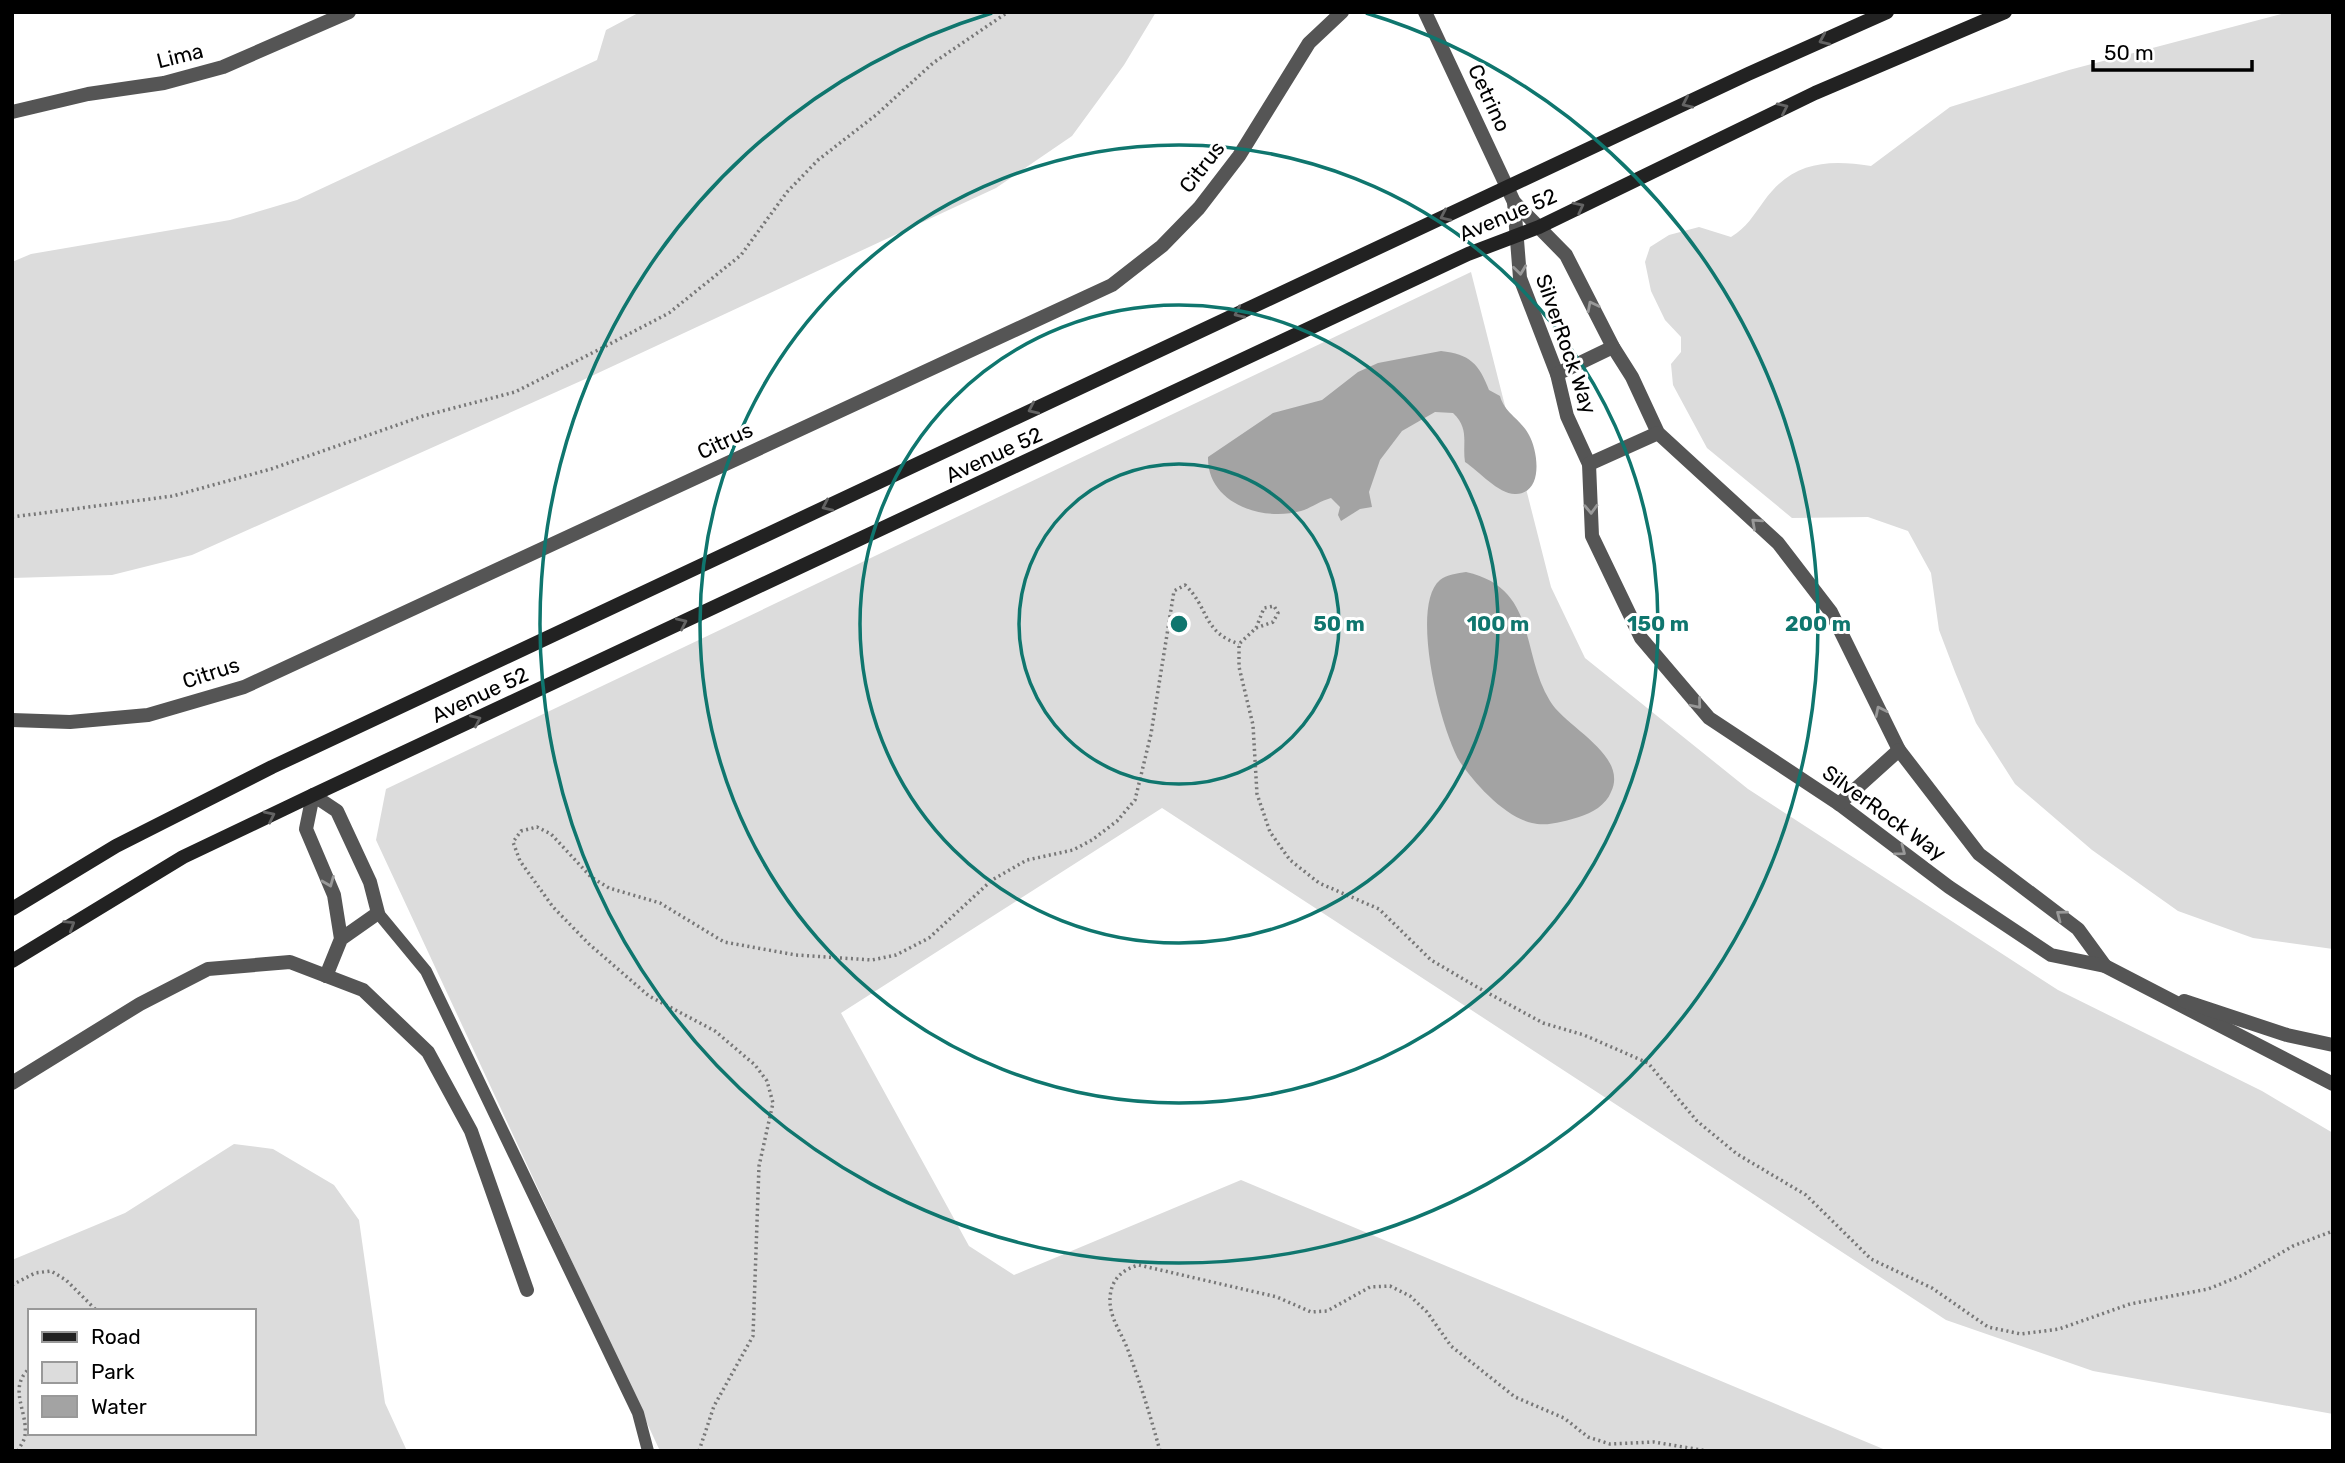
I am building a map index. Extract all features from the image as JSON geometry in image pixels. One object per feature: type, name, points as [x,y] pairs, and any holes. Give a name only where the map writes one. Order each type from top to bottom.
[{"type":"main road","name":"Avenue 52","points":[[12,909],[116,846],[272,767],[1507,187],[1887,12]]},
{"type":"main road","name":"Avenue 52","points":[[12,961],[183,857],[313,794],[1468,254],[1539,228],[1815,93],[2005,12]]},
{"type":"street","name":"Lima","points":[[12,112],[88,94],[164,83],[223,68],[349,12]]},
{"type":"street","name":"Citrus","points":[[12,720],[70,722],[148,715],[244,687],[1112,285],[1162,246],[1199,208],[1239,156],[1310,43],[1342,12]]},
{"type":"street","name":"Cetrino","points":[[1425,12],[1514,202]]},
{"type":"street","name":"SilverRock Way","points":[[1514,202],[1566,255],[1613,347],[1632,377],[1658,433],[1779,543],[1824,602],[1899,750],[1979,854],[2078,929],[2105,966]]},
{"type":"street","name":"SilverRock Way","points":[[1514,202],[1520,278],[1557,374],[1567,416],[1589,464],[1592,536],[1641,638],[1709,718],[1839,804],[1949,887],[2051,955],[2105,966],[2140,987],[2333,1084]]},
{"type":"street","points":[[1557,374],[1613,347]]},
{"type":"street","points":[[1589,464],[1658,433]]},
{"type":"street","points":[[1839,804],[1899,750]]},
{"type":"street","points":[[326,976],[341,939],[334,895],[306,829],[313,794],[337,811],[370,882],[378,913],[341,939]]},
{"type":"street","points":[[12,1083],[140,1004],[208,969],[290,962],[363,990],[429,1052],[471,1131],[527,1290]]},
{"type":"street","points":[[2140,987],[2287,1035],[2333,1045]]},
{"type":"lane","points":[[378,913],[426,971],[638,1413],[648,1451]]},
{"type":"path","points":[[12,517],[173,496],[271,469],[423,416],[515,392],[540,380],[669,313],[741,255],[786,192],[818,160],[876,115],[933,62],[1008,12]]},
{"type":"path","points":[[699,1451],[714,1406],[753,1336],[759,1166],[773,1103],[767,1082],[755,1065],[715,1031],[686,1013],[649,996],[589,944],[553,907],[520,862],[513,842],[520,831],[537,827],[551,834],[600,883],[660,903],[724,942],[796,955],[872,960],[896,955],[929,938],[992,880],[1027,860],[1073,850],[1092,840],[1117,821],[1135,800],[1151,734],[1174,590],[1185,585],[1192,592],[1210,627],[1223,639],[1239,644]]},
{"type":"path","points":[[1256,628],[1264,608],[1274,606],[1278,613],[1273,622],[1256,628],[1239,644],[1239,667],[1253,724],[1257,794],[1270,832],[1290,860],[1319,883],[1379,909],[1431,960],[1477,987],[1544,1023],[1584,1035],[1648,1063],[1698,1121],[1737,1154],[1806,1195],[1871,1259],[1932,1288],[1988,1327],[2021,1334],[2059,1329],[2130,1304],[2208,1289],[2243,1275],[2302,1242],[2333,1231]]},
{"type":"path","points":[[1160,1451],[1145,1396],[1112,1316],[1110,1297],[1120,1274],[1125,1269],[1139,1265],[1277,1297],[1311,1312],[1327,1311],[1370,1287],[1390,1286],[1410,1296],[1427,1312],[1451,1346],[1515,1397],[1564,1418],[1588,1437],[1610,1444],[1654,1442],[1707,1451]]},
{"type":"path","points":[[12,1285],[35,1273],[51,1271],[66,1280],[95,1309]]},
{"type":"path","points":[[18,1451],[25,1435],[18,1388],[23,1374],[28,1370]]},
{"type":"green space","points":[[640,12],[1156,12],[1124,65],[1072,136],[996,188],[583,380],[192,555],[112,575],[12,578],[12,262],[31,254],[230,220],[297,200],[597,60],[606,30]]},
{"type":"green space","points":[[2289,12],[2333,12],[2333,949],[2253,938],[2178,911],[2092,850],[2015,784],[1976,723],[1939,630],[1931,573],[1908,531],[1868,517],[1792,518],[1707,448],[1673,385],[1671,364],[1681,352],[1681,337],[1665,320],[1651,291],[1645,262],[1650,247],[1669,235],[1699,227],[1731,237],[1746,225],[1775,188],[1798,171],[1811,166],[1839,163],[1871,166],[1950,107],[2069,70]]},
{"type":"green space","points":[[1471,272],[1551,587],[1585,658],[1748,789],[2058,990],[2262,1091],[2333,1133],[2333,1414],[2093,1371],[1946,1320],[1162,808],[841,1013],[969,1246],[1014,1275],[1241,1180],[1888,1451],[660,1451],[376,840],[386,789]]},
{"type":"green space","points":[[234,1144],[273,1149],[334,1185],[359,1220],[385,1403],[407,1451],[12,1451],[12,1260],[125,1213]]},
{"type":"water","points":[[1441,351],[1451,352],[1472,362],[1489,390],[1500,396],[1529,435],[1535,451],[1536,470],[1531,487],[1525,492],[1516,494],[1503,491],[1465,462],[1462,425],[1453,413],[1435,412],[1402,431],[1380,460],[1369,492],[1372,507],[1360,509],[1341,521],[1338,515],[1340,507],[1331,498],[1301,511],[1270,514],[1240,505],[1227,497],[1217,486],[1210,473],[1208,457],[1273,413],[1322,400],[1358,372],[1378,363]]},
{"type":"water","points":[[1466,572],[1489,580],[1505,592],[1524,624],[1534,662],[1550,701],[1593,742],[1611,766],[1614,779],[1609,797],[1589,813],[1550,824],[1522,820],[1501,807],[1460,762],[1444,724],[1437,698],[1431,669],[1427,615],[1431,594],[1440,580]]}]
